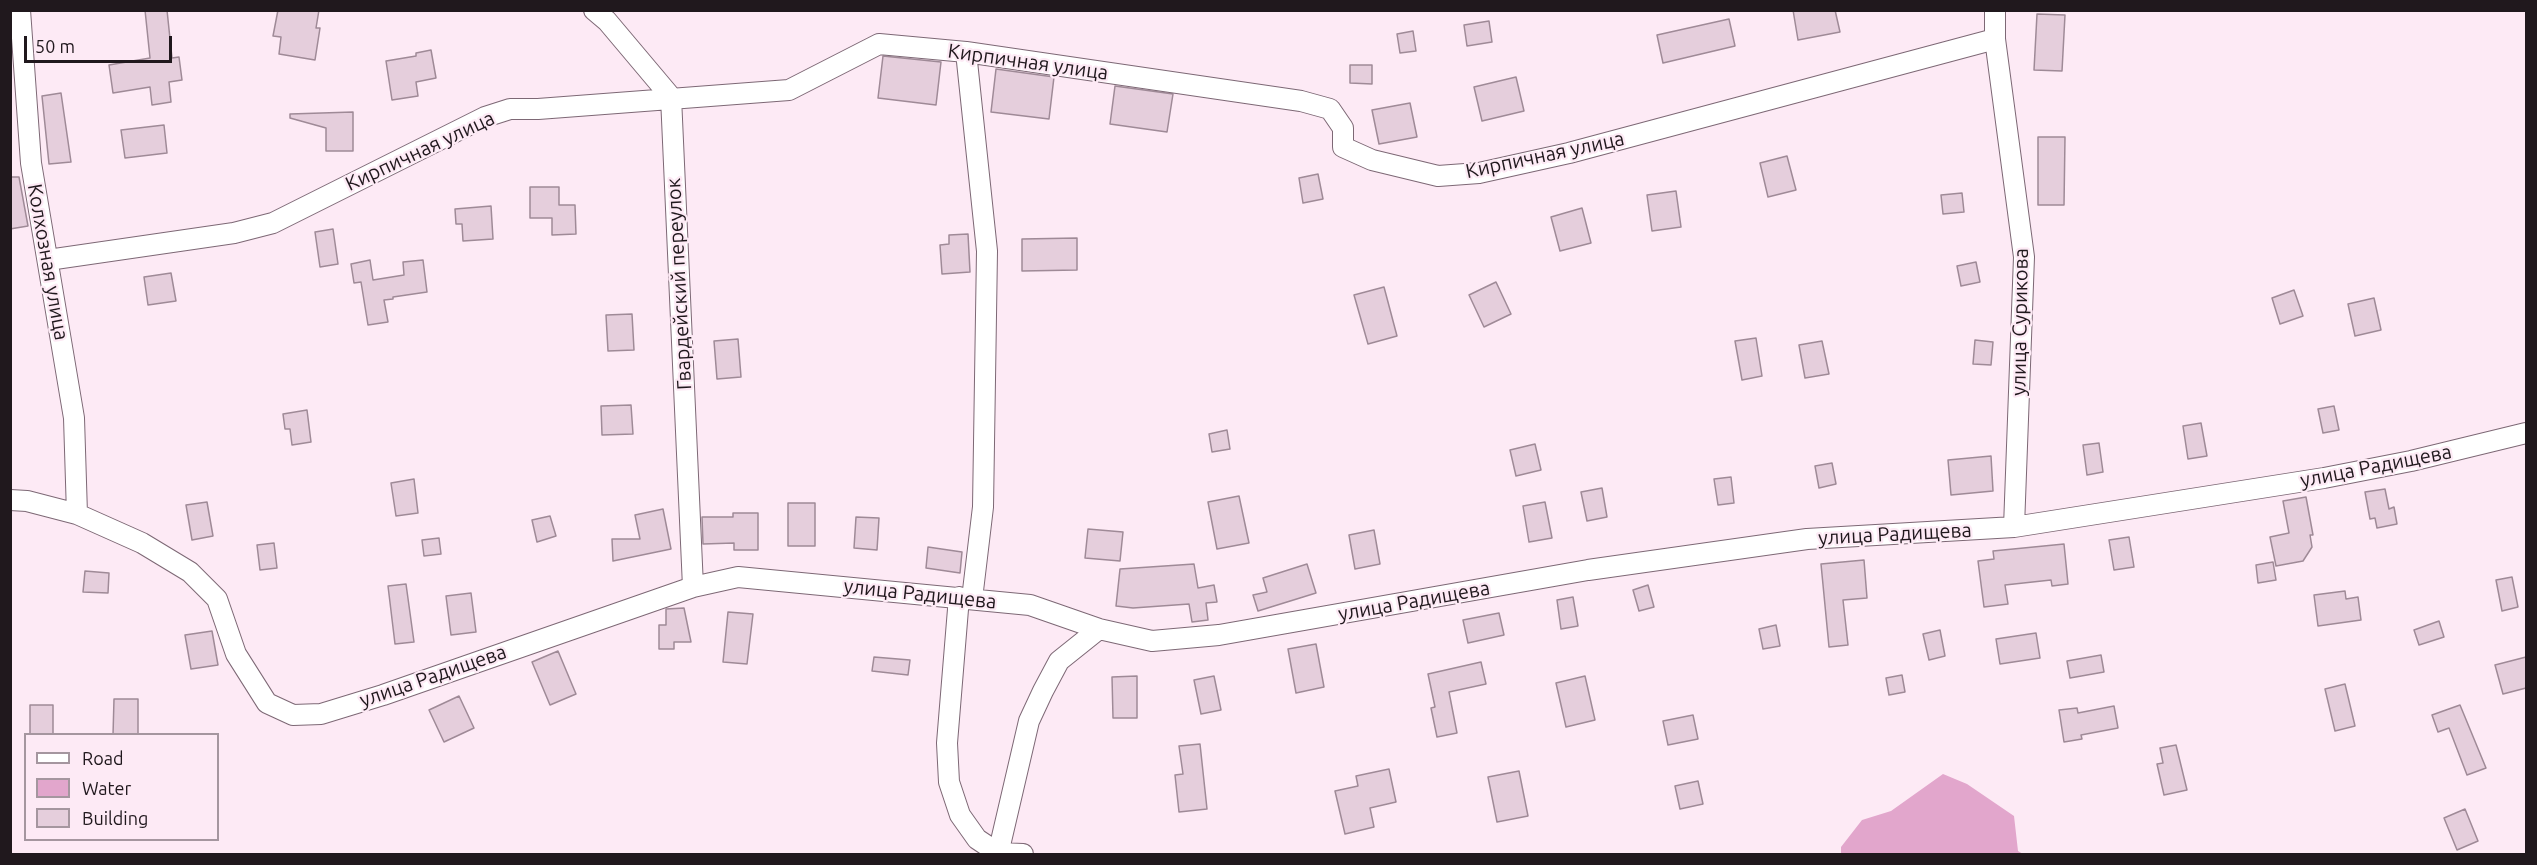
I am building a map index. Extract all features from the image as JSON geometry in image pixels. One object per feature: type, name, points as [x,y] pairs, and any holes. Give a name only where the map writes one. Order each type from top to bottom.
[{"type":"street","name":"Колхозная улица","points":[[20,10],[31,164],[74,418],[77,514]]},
{"type":"street","points":[[594,10],[607,21],[671,97]]},
{"type":"street","name":"улица Сурикова","points":[[1995,10],[1995,39],[2024,256],[2014,527]]},
{"type":"street","name":"Кирпичная улица","points":[[48,260],[234,233],[273,223],[485,117],[510,109],[538,109],[671,97],[789,90],[879,44],[966,52],[1301,101],[1330,109],[1343,128],[1343,147],[1351,152],[1372,160],[1438,176],[1479,173],[1569,153],[1995,39]]},
{"type":"street","points":[[966,52],[987,251],[983,507],[965,598],[947,743],[948,782],[960,815],[977,839],[998,854],[1023,855]]},
{"type":"street","name":"Гвардейский переулок","points":[[671,97],[693,587]]},
{"type":"street","name":"улица Радищева","points":[[77,514],[142,543],[190,572],[217,599],[236,654],[267,704],[293,715],[321,714],[383,695],[693,587],[738,577],[1030,605],[1099,629],[1152,641],[1219,635],[1588,570],[1807,539],[2014,527],[2324,478],[2411,461],[2526,433]]},
{"type":"street","points":[[10,500],[27,501],[77,514]]},
{"type":"street","points":[[998,854],[1029,721],[1042,691],[1059,661],[1099,629]]},
{"type":"water","points":[[1943,774],[1967,784],[2014,816],[2018,851],[2023,854],[1841,854],[1841,847],[1862,820],[1891,811]]},
{"type":"building","points":[[145,10],[167,10],[172,58],[179,57],[182,80],[169,82],[171,102],[152,105],[150,87],[113,93],[109,65],[150,58]]},
{"type":"building","points":[[278,10],[319,10],[316,28],[320,28],[315,60],[279,54],[281,37],[273,36]]},
{"type":"building","points":[[1793,10],[1835,10],[1840,32],[1798,40]]},
{"type":"building","points":[[2037,14],[2065,15],[2062,71],[2034,70]]},
{"type":"building","points":[[1729,19],[1735,46],[1663,63],[1657,35]]},
{"type":"building","points":[[1489,21],[1492,42],[1467,46],[1464,25]]},
{"type":"building","points":[[1413,31],[1416,51],[1400,53],[1397,34]]},
{"type":"building","points":[[431,50],[436,78],[416,82],[418,96],[392,100],[386,61],[416,56],[416,53]]},
{"type":"building","points":[[883,56],[941,62],[936,105],[878,98]]},
{"type":"building","points":[[1350,65],[1372,65],[1372,84],[1350,83]]},
{"type":"building","points":[[996,69],[1054,77],[1049,119],[991,112]]},
{"type":"building","points":[[1516,77],[1524,111],[1482,121],[1474,87]]},
{"type":"building","points":[[1115,86],[1173,94],[1167,132],[1110,124]]},
{"type":"building","points":[[61,93],[71,162],[49,164],[42,96]]},
{"type":"building","points":[[1410,103],[1417,137],[1379,144],[1372,110]]},
{"type":"building","points":[[353,112],[353,151],[326,151],[326,128],[290,118],[290,114]]},
{"type":"building","points":[[164,125],[167,153],[125,158],[121,130]]},
{"type":"building","points":[[2038,137],[2065,137],[2064,205],[2038,205]]},
{"type":"building","points":[[1787,156],[1796,190],[1768,197],[1760,163]]},
{"type":"building","points":[[1318,174],[1323,199],[1303,203],[1299,178]]},
{"type":"building","points":[[10,177],[19,177],[28,226],[10,229]]},
{"type":"building","points":[[530,187],[559,187],[559,205],[575,205],[576,234],[552,235],[552,218],[530,218]]},
{"type":"building","points":[[1676,191],[1681,227],[1652,231],[1647,195]]},
{"type":"building","points":[[1962,193],[1964,212],[1943,214],[1941,195]]},
{"type":"building","points":[[491,206],[493,239],[463,241],[462,224],[456,224],[455,209]]},
{"type":"building","points":[[1582,208],[1591,243],[1560,251],[1551,217]]},
{"type":"building","points":[[333,229],[338,264],[320,267],[315,232]]},
{"type":"building","points":[[968,234],[970,272],[942,274],[940,245],[949,244],[949,235]]},
{"type":"building","points":[[1077,238],[1077,270],[1022,271],[1022,239]]},
{"type":"building","points":[[370,260],[373,280],[404,275],[403,262],[423,260],[427,292],[384,300],[388,322],[368,325],[361,282],[354,283],[351,264]]},
{"type":"building","points":[[1976,262],[1980,282],[1961,286],[1957,266]]},
{"type":"building","points":[[171,273],[176,301],[148,305],[144,277]]},
{"type":"building","points":[[1496,282],[1511,314],[1484,327],[1469,295]]},
{"type":"building","points":[[1384,287],[1397,336],[1368,344],[1354,295]]},
{"type":"building","points":[[2294,290],[2303,316],[2280,324],[2272,298]]},
{"type":"building","points":[[2374,298],[2381,330],[2355,336],[2348,304]]},
{"type":"building","points":[[632,314],[634,350],[608,351],[606,315]]},
{"type":"building","points":[[1756,338],[1762,376],[1742,380],[1735,341]]},
{"type":"building","points":[[738,339],[741,377],[717,379],[714,341]]},
{"type":"building","points":[[1975,340],[1993,342],[1991,365],[1973,364]]},
{"type":"building","points":[[1822,341],[1829,374],[1805,378],[1799,345]]},
{"type":"building","points":[[631,405],[633,434],[602,435],[601,406]]},
{"type":"building","points":[[2334,406],[2339,430],[2323,433],[2318,409]]},
{"type":"building","points":[[307,410],[311,442],[292,445],[290,429],[285,429],[283,414]]},
{"type":"building","points":[[2201,423],[2207,456],[2188,459],[2183,426]]},
{"type":"building","points":[[1227,430],[1230,449],[1212,452],[1209,434]]},
{"type":"building","points":[[2099,443],[2103,472],[2087,475],[2083,445]]},
{"type":"building","points":[[1535,444],[1541,470],[1516,476],[1510,450]]},
{"type":"building","points":[[1991,456],[1993,491],[1951,495],[1948,460]]},
{"type":"building","points":[[1832,463],[1836,484],[1819,488],[1815,466]]},
{"type":"building","points":[[1731,477],[1734,503],[1718,505],[1714,479]]},
{"type":"building","points":[[414,479],[418,513],[396,516],[391,483]]},
{"type":"building","points":[[1602,488],[1607,517],[1587,521],[1581,492]]},
{"type":"building","points":[[2385,489],[2389,509],[2394,507],[2397,524],[2377,528],[2375,518],[2370,519],[2365,492]]},
{"type":"building","points":[[1239,496],[1249,543],[1217,549],[1208,502]]},
{"type":"building","points":[[2306,497],[2313,535],[2310,535],[2312,547],[2303,561],[2276,566],[2270,537],[2289,533],[2283,501]]},
{"type":"building","points":[[207,502],[213,536],[192,540],[186,505]]},
{"type":"building","points":[[1545,502],[1552,538],[1529,542],[1523,506]]},
{"type":"building","points":[[788,503],[815,503],[815,546],[788,546]]},
{"type":"building","points":[[663,509],[671,549],[613,561],[612,539],[640,539],[635,515]]},
{"type":"building","points":[[733,513],[758,513],[758,550],[734,550],[734,543],[703,544],[702,517],[733,517]]},
{"type":"building","points":[[550,516],[556,536],[537,542],[532,520]]},
{"type":"building","points":[[856,517],[879,518],[877,550],[854,548]]},
{"type":"building","points":[[1088,529],[1123,532],[1120,561],[1085,558]]},
{"type":"building","points":[[1374,530],[1380,564],[1355,569],[1349,535]]},
{"type":"building","points":[[2129,537],[2134,567],[2114,570],[2109,540]]},
{"type":"building","points":[[439,538],[441,554],[424,556],[422,540]]},
{"type":"building","points":[[274,543],[277,568],[260,570],[257,545]]},
{"type":"building","points":[[2064,544],[2068,584],[2052,586],[2051,580],[2005,585],[2008,604],[1984,607],[1978,561],[1994,559],[1993,551]]},
{"type":"building","points":[[928,547],[962,552],[960,573],[926,568]]},
{"type":"building","points":[[1864,560],[1867,598],[1843,600],[1848,645],[1829,647],[1821,564]]},
{"type":"building","points":[[2273,562],[2276,580],[2258,583],[2256,565]]},
{"type":"building","points":[[1194,564],[1198,588],[1214,585],[1217,602],[1206,603],[1208,620],[1192,622],[1189,604],[1133,608],[1116,606],[1120,569]]},
{"type":"building","points":[[1307,564],[1316,593],[1258,611],[1253,595],[1267,592],[1263,578]]},
{"type":"building","points":[[85,571],[109,573],[108,593],[83,592]]},
{"type":"building","points":[[2512,577],[2518,607],[2502,611],[2496,580]]},
{"type":"building","points":[[406,584],[414,642],[395,644],[388,586]]},
{"type":"building","points":[[1648,585],[1654,607],[1639,611],[1633,590]]},
{"type":"building","points":[[2345,591],[2346,599],[2358,597],[2361,620],[2318,626],[2314,595]]},
{"type":"building","points":[[471,593],[476,632],[451,635],[446,596]]},
{"type":"building","points":[[1573,597],[1578,626],[1561,629],[1557,600]]},
{"type":"building","points":[[684,608],[691,642],[674,642],[674,649],[659,649],[659,625],[666,625],[666,609]]},
{"type":"building","points":[[728,612],[753,614],[747,664],[723,662]]},
{"type":"building","points":[[1499,613],[1504,635],[1468,643],[1463,620]]},
{"type":"building","points":[[2439,621],[2444,637],[2419,645],[2414,630]]},
{"type":"building","points":[[1776,625],[1780,646],[1763,649],[1759,629]]},
{"type":"building","points":[[1940,630],[1945,656],[1929,660],[1923,634]]},
{"type":"building","points":[[212,631],[218,665],[191,669],[185,635]]},
{"type":"building","points":[[2036,633],[2040,658],[2000,664],[1996,639]]},
{"type":"building","points":[[1316,644],[1324,687],[1296,693],[1288,649]]},
{"type":"building","points":[[558,651],[576,694],[550,705],[532,662]]},
{"type":"building","points":[[2101,655],[2104,672],[2070,678],[2067,661]]},
{"type":"building","points":[[874,657],[910,660],[908,675],[872,671]]},
{"type":"building","points":[[2526,657],[2526,688],[2503,694],[2495,665]]},
{"type":"building","points":[[1481,662],[1486,684],[1449,692],[1457,733],[1437,737],[1431,708],[1435,707],[1428,674]]},
{"type":"building","points":[[1902,675],[1905,692],[1889,695],[1886,678]]},
{"type":"building","points":[[1137,676],[1137,718],[1113,718],[1112,677]]},
{"type":"building","points":[[1214,676],[1221,710],[1201,714],[1194,680]]},
{"type":"building","points":[[1585,676],[1595,720],[1566,727],[1556,683]]},
{"type":"building","points":[[2345,684],[2355,726],[2335,731],[2325,689]]},
{"type":"building","points":[[459,696],[474,728],[444,742],[429,710]]},
{"type":"building","points":[[114,699],[138,699],[138,733],[113,733]]},
{"type":"building","points":[[30,705],[53,705],[53,733],[30,733]]},
{"type":"building","points":[[2460,705],[2486,768],[2467,775],[2449,728],[2438,732],[2432,715]]},
{"type":"building","points":[[2114,706],[2118,728],[2081,735],[2082,739],[2064,742],[2059,710],[2077,708],[2078,713]]},
{"type":"building","points":[[1693,715],[1698,739],[1668,745],[1663,721]]},
{"type":"building","points":[[1200,744],[1207,809],[1179,812],[1175,775],[1183,774],[1179,746]]},
{"type":"building","points":[[2176,745],[2187,790],[2164,795],[2157,764],[2163,763],[2160,748]]},
{"type":"building","points":[[1389,769],[1396,802],[1370,808],[1374,827],[1345,834],[1335,791],[1358,786],[1356,776]]},
{"type":"building","points":[[1519,771],[1528,816],[1497,822],[1488,777]]},
{"type":"building","points":[[1698,781],[1703,804],[1680,809],[1675,786]]},
{"type":"building","points":[[2465,809],[2478,841],[2457,850],[2444,818]]}]
